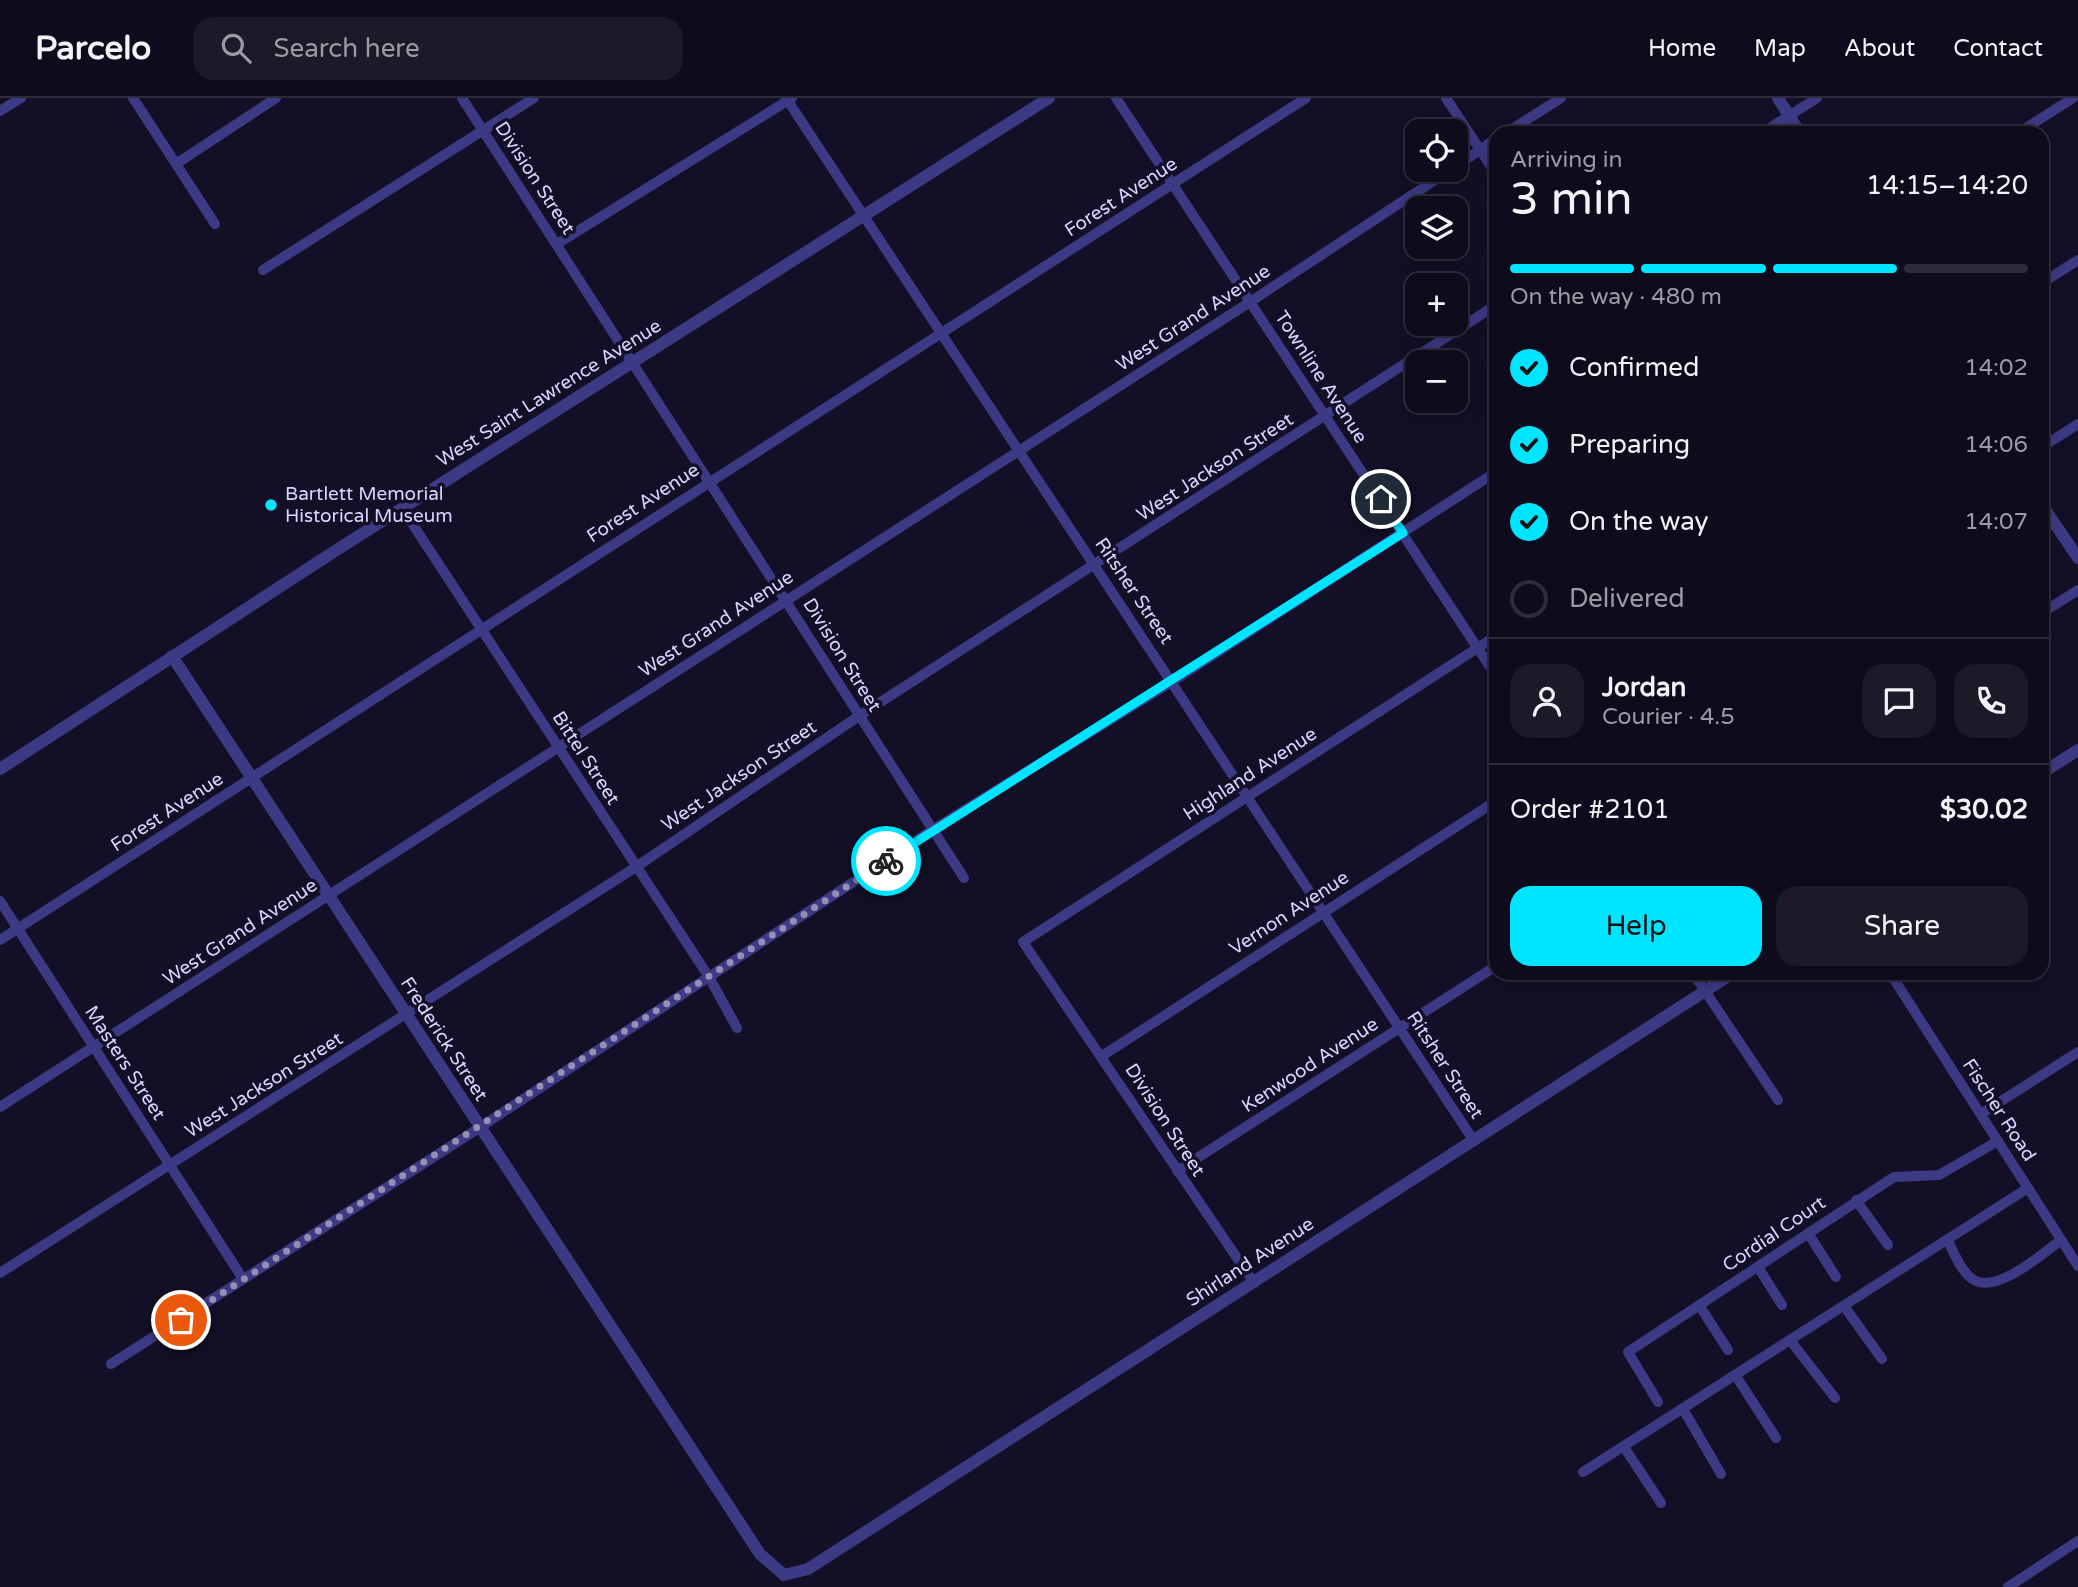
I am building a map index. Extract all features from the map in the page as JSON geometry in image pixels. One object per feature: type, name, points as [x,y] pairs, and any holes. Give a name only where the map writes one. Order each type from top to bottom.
[{"type":"street","points":[[0,111],[21,98]]},
{"type":"street","points":[[134,98],[215,223]]},
{"type":"street","points":[[176,164],[276,98]]},
{"type":"street","name":"Division Street","points":[[462,98],[964,878]]},
{"type":"street","points":[[263,270],[534,98]]},
{"type":"street","name":"West Saint Lawrence Avenue","points":[[0,769],[402,508],[866,217],[1049,98]]},
{"type":"street","name":"Townline Avenue","points":[[1116,98],[1489,666]]},
{"type":"street","name":"Forest Avenue","points":[[0,940],[1306,98]]},
{"type":"street","points":[[1446,98],[1489,164]]},
{"type":"street","points":[[1517,126],[1561,98]]},
{"type":"street","points":[[1778,98],[1795,126]]},
{"type":"street","points":[[1773,126],[1816,98]]},
{"type":"street","points":[[2029,126],[2073,98]]},
{"type":"street","points":[[557,244],[789,99]]},
{"type":"street","name":"Ritsher Street","points":[[789,99],[1474,1141]]},
{"type":"street","points":[[1468,158],[1489,144]]},
{"type":"street","name":"West Grand Avenue","points":[[0,1107],[1019,449],[1250,303],[1432,182]]},
{"type":"street","points":[[2049,279],[2078,260]]},
{"type":"street","name":"West Jackson Street","points":[[0,1273],[636,867],[859,716],[1489,310]]},
{"type":"street","points":[[2049,443],[2078,424]]},
{"type":"street","points":[[111,1364],[479,1128],[934,829],[1173,681],[1489,477]]},
{"type":"street","name":"Bittel Street","points":[[402,508],[709,977],[737,1028]]},
{"type":"street","points":[[2049,515],[2078,558]]},
{"type":"street","points":[[2049,609],[2078,590]]},
{"type":"street","name":"Highland Avenue","points":[[1023,942],[1489,640]]},
{"type":"street","name":"Frederick Street","points":[[172,656],[760,1554],[784,1575]]},
{"type":"street","points":[[2049,769],[2078,750]]},
{"type":"street","name":"Vernon Avenue","points":[[1102,1056],[1489,805]]},
{"type":"street","name":"Masters Street","points":[[0,901],[243,1279]]},
{"type":"street","name":"Division Street","points":[[1023,942],[1254,1283]]},
{"type":"street","name":"Kenwood Avenue","points":[[1177,1171],[1489,970]]},
{"type":"street","points":[[1698,980],[1778,1100]]},
{"type":"street","name":"Shirland Avenue","points":[[784,1575],[807,1569],[1722,980]]},
{"type":"street","name":"Fischer Road","points":[[1895,980],[2078,1266]]},
{"type":"street","points":[[1982,1114],[2078,1052]]},
{"type":"street","name":"Cordial Court","points":[[1658,1402],[1628,1353],[1894,1177],[1940,1175],[1998,1141]]},
{"type":"street","points":[[1583,1472],[2028,1188]]},
{"type":"street","points":[[1856,1200],[1888,1245]]},
{"type":"street","points":[[1808,1233],[1836,1276]]},
{"type":"street","points":[[1948,1241],[1968,1275],[1979,1283],[1998,1282],[2010,1276],[2062,1240]]},
{"type":"street","points":[[1758,1267],[1782,1305]]},
{"type":"street","points":[[1699,1305],[1728,1350]]},
{"type":"street","points":[[1844,1306],[1882,1359]]},
{"type":"street","points":[[1790,1340],[1835,1398]]},
{"type":"street","points":[[1736,1376],[1776,1438]]},
{"type":"street","points":[[1683,1409],[1721,1474]]},
{"type":"street","points":[[1624,1447],[1661,1503]]},
{"type":"street","points":[[2008,1587],[2078,1541]]},
{"type":"way so far","points":[[181,1320],[886,861]]},
{"type":"place","name":"Bartlett Memorial Historical Museum","points":[[271,505]]},
{"type":"route","points":[[886,861],[1403,533],[1381,499]]}]
